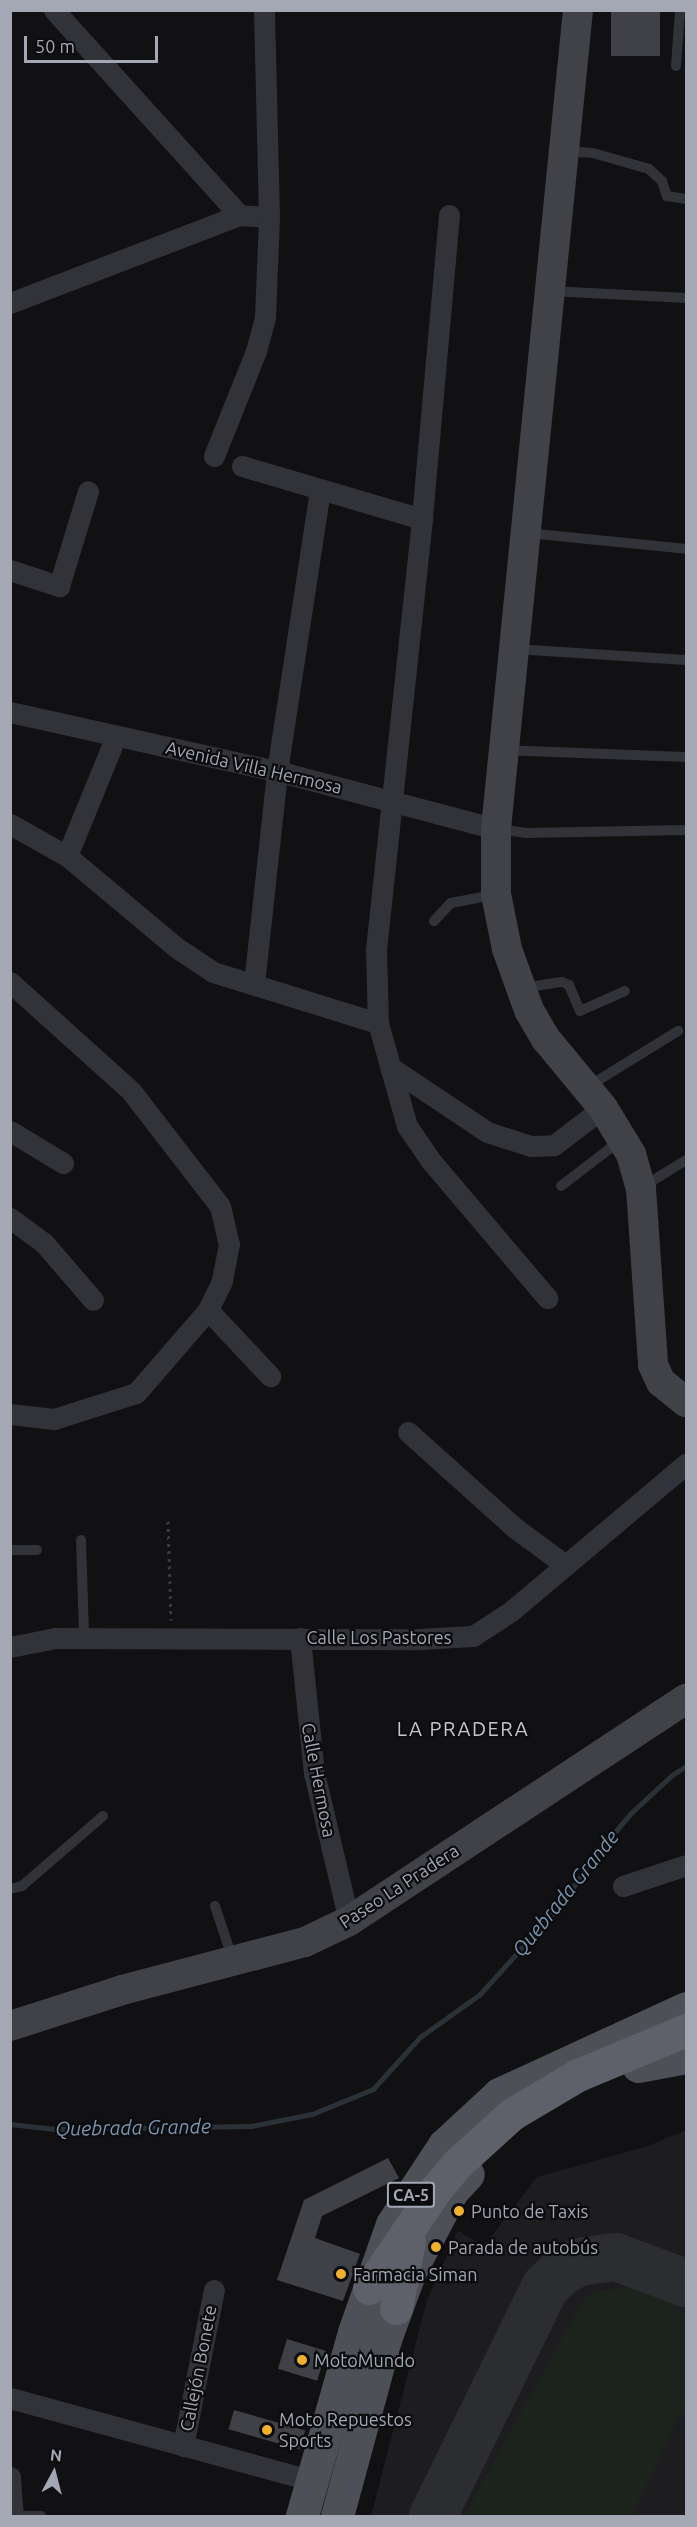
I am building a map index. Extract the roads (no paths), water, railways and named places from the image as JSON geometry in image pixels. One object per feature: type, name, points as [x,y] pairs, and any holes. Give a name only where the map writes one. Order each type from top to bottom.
[{"type":"highway","points":[[369,2288],[416,2222],[436,2189],[465,2157],[512,2114],[578,2075],[687,2030]]},
{"type":"highway","points":[[396,2308],[403,2259],[416,2222]]},
{"type":"main road","name":"CA-5","points":[[302,2517],[369,2288],[392,2224],[444,2145],[499,2094],[687,2008]]},
{"type":"main road","name":"CA-5","points":[[337,2517],[396,2308],[410,2271],[452,2191],[495,2145],[567,2098],[687,2047]]},
{"type":"main road","points":[[638,2066],[687,2057]]},
{"type":"street","points":[[54,10],[239,215]]},
{"type":"street","points":[[214,456],[256,351],[265,316],[269,217],[264,10]]},
{"type":"street","points":[[578,10],[496,829],[496,894],[507,949],[520,989],[546,1039],[595,1098],[624,1139],[641,1188],[653,1365],[661,1382],[687,1402]]},
{"type":"street","points":[[449,214],[422,519],[390,799],[376,949],[378,1023],[407,1126],[431,1161],[547,1298]]},
{"type":"street","points":[[10,303],[239,215],[269,217]]},
{"type":"street","points":[[242,466],[422,519]]},
{"type":"street","points":[[254,984],[277,771],[320,489]]},
{"type":"street","points":[[10,570],[59,586],[88,491]]},
{"type":"street","name":"Avenida Villa Hermosa","points":[[10,712],[277,771],[390,799],[496,829]]},
{"type":"street","points":[[67,856],[116,736]]},
{"type":"street","points":[[10,824],[67,856],[177,948],[213,972],[378,1023]]},
{"type":"street","points":[[10,982],[131,1092],[220,1206],[229,1244],[222,1281],[208,1310],[136,1393],[54,1419],[10,1414]]},
{"type":"street","points":[[390,1067],[487,1132],[531,1146],[554,1145],[595,1098]]},
{"type":"street","points":[[10,1131],[63,1163]]},
{"type":"street","points":[[10,1218],[44,1243],[93,1300]]},
{"type":"street","points":[[208,1310],[270,1376]]},
{"type":"street","points":[[408,1432],[515,1528],[564,1564]]},
{"type":"street","name":"Calle Los Pastores","points":[[10,1647],[55,1638],[473,1636],[510,1612],[564,1564],[606,1535],[687,1464]]},
{"type":"street","name":"Calle Hermosa","points":[[300,1638],[314,1773],[349,1921]]},
{"type":"street","name":"Paseo La Pradera","points":[[10,2026],[122,1990],[305,1942],[349,1921],[687,1699]]},
{"type":"street","points":[[622,1886],[687,1865]]},
{"type":"street","name":"Callejón Bonete","points":[[183,2446],[214,2290]]},
{"type":"street","points":[[10,2398],[313,2481]]},
{"type":"street","points":[[10,2477],[13,2516]]},
{"type":"lane","points":[[676,66],[680,10]]},
{"type":"lane","points":[[564,151],[593,153],[649,169],[662,181],[667,196],[687,199]]},
{"type":"lane","points":[[550,291],[687,298]]},
{"type":"lane","points":[[527,533],[687,549]]},
{"type":"lane","points":[[515,649],[687,660]]},
{"type":"lane","points":[[504,750],[687,758]]},
{"type":"lane","points":[[496,829],[525,833],[687,830]]},
{"type":"lane","points":[[434,921],[451,903],[496,894]]},
{"type":"lane","points":[[520,989],[562,982],[569,985],[580,1011],[586,1011],[625,991]]},
{"type":"lane","points":[[595,1098],[678,1031]]},
{"type":"lane","points":[[561,1186],[609,1146],[624,1139]]},
{"type":"lane","points":[[641,1188],[687,1160]]},
{"type":"lane","points":[[81,1540],[84,1638]]},
{"type":"lane","points":[[10,1550],[38,1550]]},
{"type":"lane","points":[[10,1889],[22,1886],[103,1816]]},
{"type":"lane","points":[[215,1906],[233,1960]]},
{"type":"lane","points":[[13,2516],[40,2517]]},
{"type":"waterway","name":"Quebrada Grande","points":[[10,2124],[55,2129],[251,2126],[312,2114],[373,2089],[420,2037],[480,1994],[562,1903],[596,1854],[632,1812],[672,1775],[686,1766]]},
{"type":"place","name":"Punto de Taxis","points":[[459,2211]]},
{"type":"place","name":"Parada de autobús","points":[[436,2247]]},
{"type":"place","name":"Farmacia Siman","points":[[341,2274]]},
{"type":"place","name":"MotoMundo","points":[[302,2360]]},
{"type":"place","name":"Moto Repuestos Sports","points":[[267,2430]]},
{"type":"district","name":"LA PRADERA","points":[[463,1728]]}]
